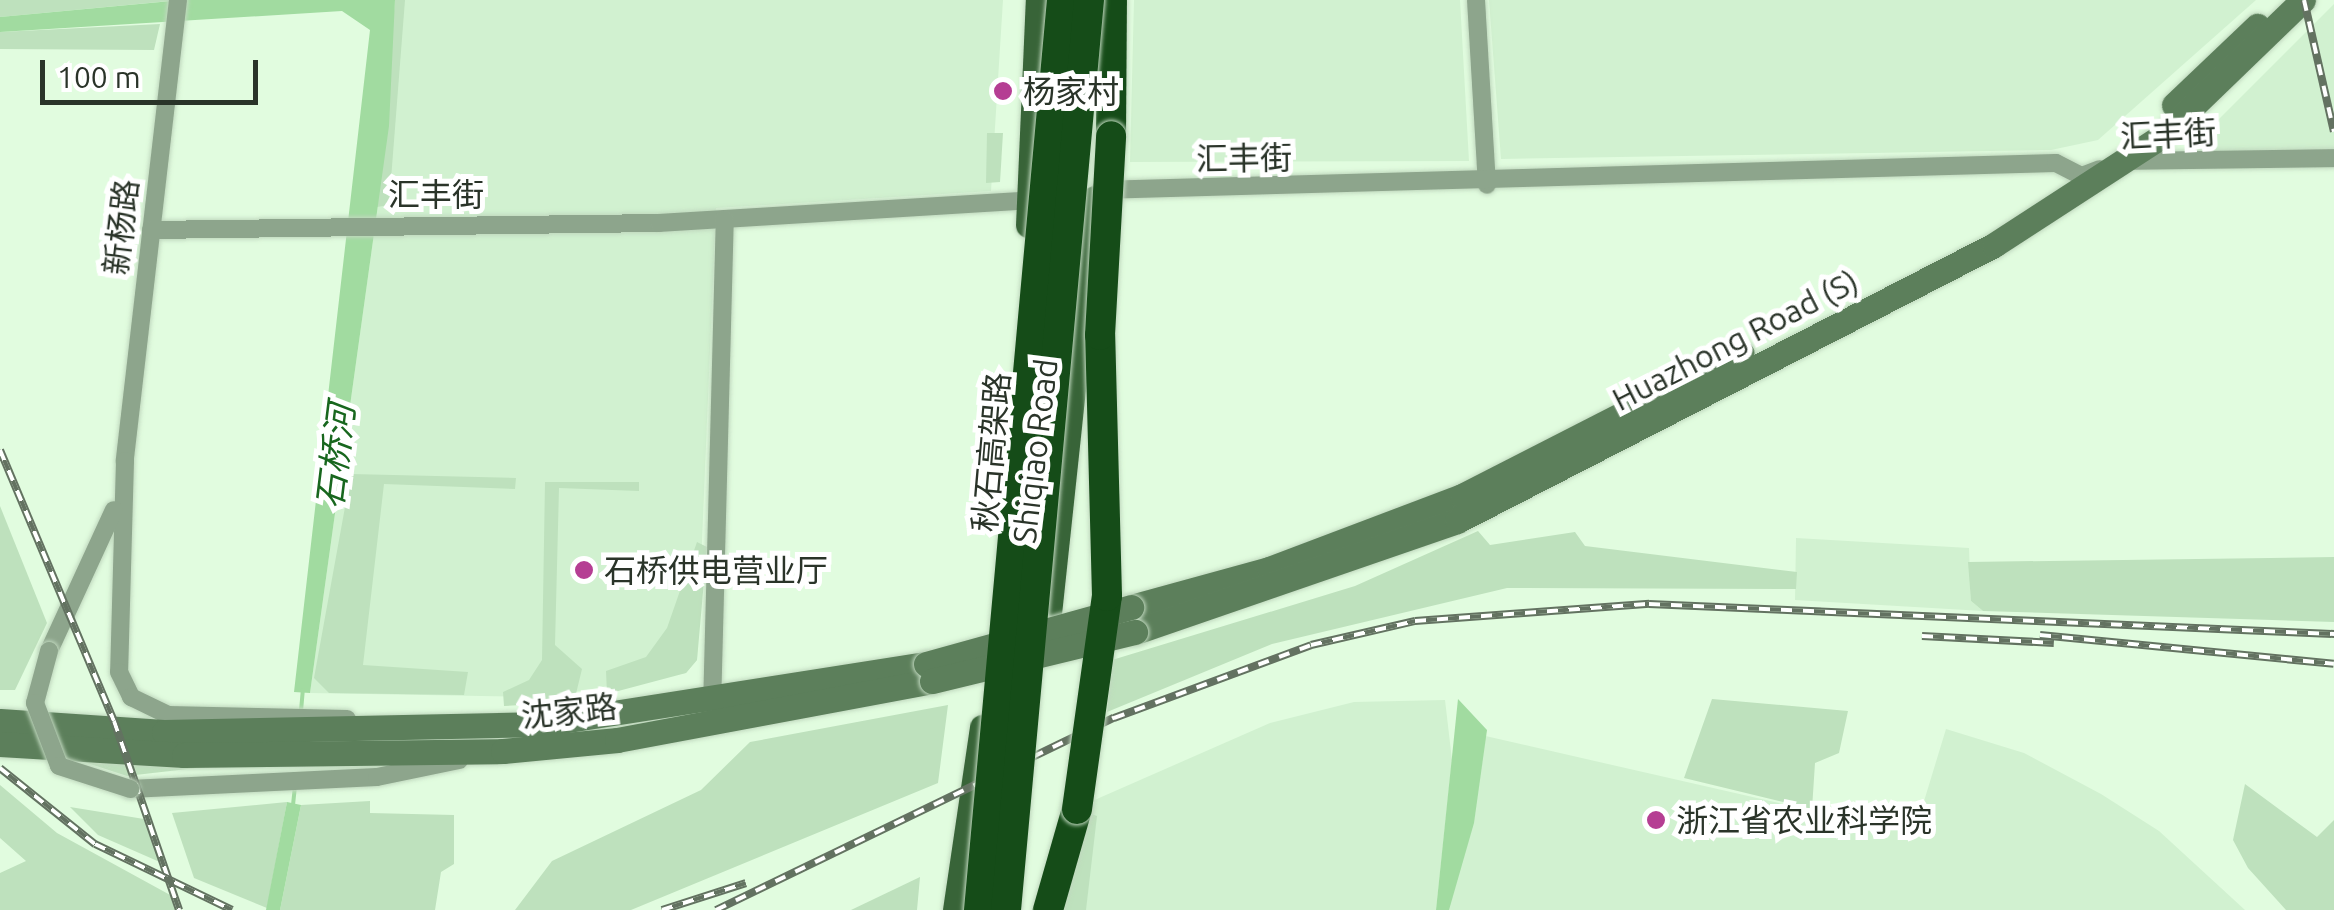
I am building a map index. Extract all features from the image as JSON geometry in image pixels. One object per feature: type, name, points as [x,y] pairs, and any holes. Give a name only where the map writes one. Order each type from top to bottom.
[{"type":"highway","name":"秋石高架路","points":[[978,910],[1062,0]]},
{"type":"highway","name":"秋石高架路","points":[[1006,910],[1090,0]]},
{"type":"highway","points":[[1048,910],[1078,809],[1108,596],[1100,335],[1112,136],[1109,0]]},
{"type":"main road","name":"Shiqiao Road","points":[[955,910],[1018,387],[1038,0]]},
{"type":"main road","name":"Shiqiao Road","points":[[1020,910],[1094,190],[1109,0]]},
{"type":"main road","name":"Huazhong Road (S)","points":[[1133,620],[1462,496],[1956,249],[2082,176],[2172,106],[2281,0]]},
{"type":"main road","name":"Huazhong Road (S)","points":[[1133,620],[1456,521],[1994,244],[2126,161],[2234,74],[2303,0]]},
{"type":"main road","name":"沈家路","points":[[0,744],[298,745],[503,751],[712,723],[1133,620]]},
{"type":"main road","name":"沈家路","points":[[0,721],[298,745],[416,731],[588,720],[712,696],[929,672]]},
{"type":"street","name":"新杨路","points":[[124,460],[178,0]]},
{"type":"street","points":[[1476,0],[1487,185]]},
{"type":"street","name":"汇丰街","points":[[151,230],[725,219],[1029,202],[1094,190],[1487,185],[2056,163],[2082,176],[2126,161],[2334,158]]},
{"type":"street","points":[[712,723],[725,219]]},
{"type":"street","points":[[124,460],[106,541],[50,651],[34,703],[59,766],[130,790],[298,745]]},
{"type":"street","points":[[124,460],[116,654],[131,697],[168,715],[298,745]]},
{"type":"shaded area","points":[[0,0],[170,0],[170,1],[0,17]]},
{"type":"shaded area","points":[[395,0],[1003,0],[991,191],[716,208],[697,660],[686,673],[545,697],[310,693],[389,126]]},
{"type":"shaded area","points":[[395,0],[405,0],[389,205],[377,207]]},
{"type":"shaded area","points":[[1134,0],[1460,0],[1469,161],[1130,162]]},
{"type":"shaded area","points":[[1489,0],[2256,0],[2098,140],[2051,150],[1501,159]]},
{"type":"shaded area","points":[[2334,4],[2334,150],[2217,154],[2198,140]]},
{"type":"shaded area","points":[[160,24],[154,50],[0,49],[0,32]]},
{"type":"shaded area","points":[[987,133],[1003,133],[1000,182],[986,183]]},
{"type":"shaded area","points":[[351,474],[516,478],[515,489],[384,484],[363,665],[468,672],[464,695],[329,693],[314,678]]},
{"type":"shaded area","points":[[545,482],[639,482],[639,491],[559,488],[555,645],[582,669],[574,702],[504,706],[503,692],[529,680],[542,660]]},
{"type":"shaded area","points":[[0,506],[47,623],[15,690],[0,690]]},
{"type":"shaded area","points":[[1478,531],[1490,545],[1575,532],[1585,546],[1797,572],[1796,589],[1507,588],[1272,644],[1107,712],[1112,660],[1355,586]]},
{"type":"shaded area","points":[[1796,538],[1969,548],[1971,601],[1983,611],[1795,600]]},
{"type":"shaded area","points":[[697,542],[707,547],[697,660],[686,673],[607,694],[606,671],[646,657],[667,628]]},
{"type":"shaded area","points":[[2334,557],[2334,622],[1983,611],[1971,601],[1968,562]]},
{"type":"shaded area","points":[[1712,699],[1848,711],[1839,753],[1815,763],[1812,809],[1684,778]]},
{"type":"shaded area","points":[[1445,700],[1452,760],[1436,910],[1065,910],[1090,802],[1270,723],[1354,702]]},
{"type":"shaded area","points":[[948,705],[938,783],[631,910],[515,910],[552,861],[701,790],[750,742]]},
{"type":"shaded area","name":"浙江省农业科学院","points":[[1946,729],[2024,753],[2101,794],[2159,831],[2245,910],[1442,910],[1468,732],[1914,834]]},
{"type":"shaded area","points":[[78,760],[107,763],[213,766],[127,776]]},
{"type":"shaded area","points":[[2245,784],[2317,837],[2334,820],[2334,910],[2286,910],[2248,868],[2233,840]]},
{"type":"shaded area","points":[[0,785],[57,833],[172,896],[176,910],[0,910],[0,873],[26,861],[0,838]]},
{"type":"shaded area","points":[[370,801],[370,813],[454,815],[454,864],[441,872],[435,910],[280,910],[301,805]]},
{"type":"shaded area","points":[[287,802],[267,908],[194,878],[172,813]]},
{"type":"shaded area","points":[[70,807],[144,819],[162,863],[98,835]]},
{"type":"shaded area","points":[[1077,809],[1097,816],[1086,910],[1051,910]]},
{"type":"shaded area","points":[[920,877],[917,910],[851,910]]},
{"type":"water","points":[[182,0],[395,0],[389,126],[310,693],[294,692],[370,30],[342,11],[0,32],[0,17]]},
{"type":"water","points":[[1458,699],[1487,730],[1474,823],[1449,910],[1436,910]]},
{"type":"water","points":[[287,802],[301,805],[280,910],[266,910]]},
{"type":"waterway","name":"石桥河","points":[[301,711],[303,690]]},
{"type":"waterway","points":[[293,805],[295,785]]},
{"type":"railway","points":[[2304,0],[2334,132]]},
{"type":"railway","points":[[0,450],[114,721],[179,910]]},
{"type":"railway","points":[[716,910],[1114,718],[1311,645],[1415,621],[1649,604],[2334,634]]},
{"type":"railway","points":[[2040,635],[2334,664]]},
{"type":"railway","points":[[1922,636],[2054,643]]},
{"type":"railway","points":[[0,768],[95,844],[232,910]]},
{"type":"railway","points":[[662,910],[746,883]]},
{"type":"place","name":"杨家村","points":[[1003,91]]},
{"type":"place","name":"石桥供电营业厅","points":[[584,570]]},
{"type":"place","name":"浙江省农业科学院","points":[[1656,820]]}]
